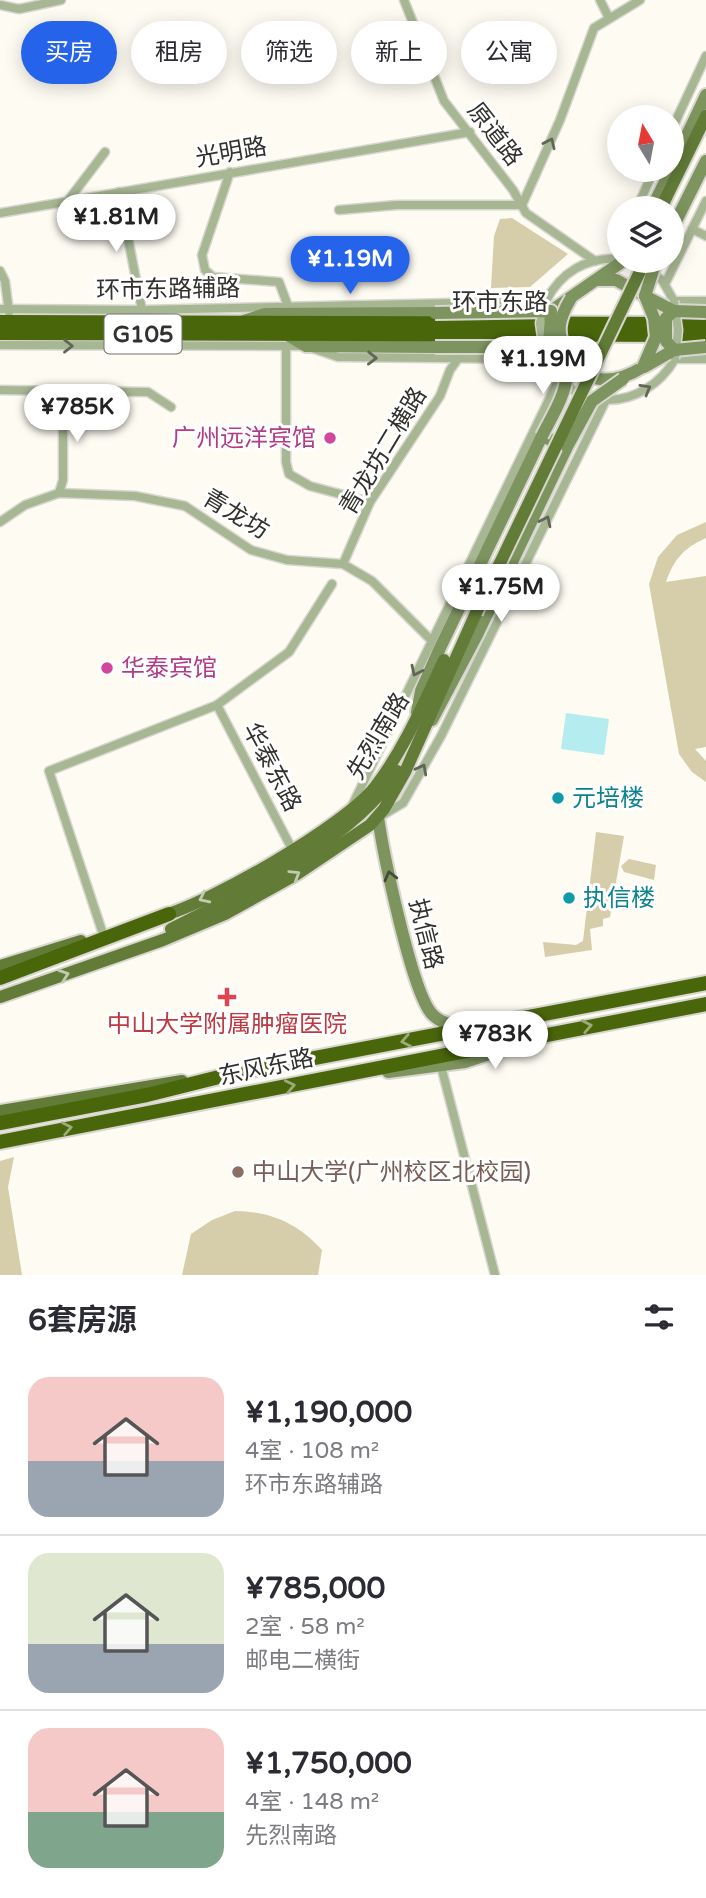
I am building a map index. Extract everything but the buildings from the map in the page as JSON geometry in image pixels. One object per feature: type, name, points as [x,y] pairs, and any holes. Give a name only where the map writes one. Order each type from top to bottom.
[{"type":"highway","name":"环市东路","points":[[4,319],[240,315],[289,334],[706,324]]},
{"type":"highway","name":"环市东路","points":[[4,319],[289,334],[706,335]]},
{"type":"highway","points":[[0,978],[169,914]]},
{"type":"highway","name":"东风东路","points":[[231,1074],[706,983]]},
{"type":"highway","name":"东风东路","points":[[0,1142],[706,1004]]},
{"type":"highway","points":[[0,1123],[147,1095],[231,1074]]},
{"type":"main road","points":[[684,142],[706,95]]},
{"type":"main road","points":[[668,196],[706,116]]},
{"type":"main road","points":[[676,196],[706,134]]},
{"type":"main road","points":[[684,206],[706,161]]},
{"type":"main road","points":[[658,196],[665,182]]},
{"type":"main road","points":[[664,185],[676,192],[690,195]]},
{"type":"main road","points":[[240,315],[435,313],[548,306],[571,298],[607,268]]},
{"type":"main road","points":[[608,329],[631,273]]},
{"type":"main road","points":[[608,329],[638,273]]},
{"type":"main road","points":[[643,367],[653,349],[657,331],[645,296],[654,273]]},
{"type":"main road","points":[[593,281],[616,280],[645,296],[674,306],[706,312]]},
{"type":"main road","points":[[417,714],[427,677],[565,388],[565,358],[558,329],[571,298]]},
{"type":"main road","points":[[547,354],[548,306]]},
{"type":"main road","points":[[674,306],[666,318],[666,341],[674,355]]},
{"type":"main road","name":"先烈南路","points":[[0,966],[169,914],[235,883],[349,811],[376,786],[472,611],[608,329]]},
{"type":"main road","points":[[289,334],[306,346],[435,347],[547,354],[565,358],[588,377],[604,381],[623,379]]},
{"type":"main road","points":[[426,729],[449,691],[592,401],[643,367],[706,347]]},
{"type":"main road","points":[[542,436],[567,447]]},
{"type":"main road","name":"先烈南路","points":[[0,997],[197,927],[250,901],[350,840],[378,817],[426,729],[472,611]]},
{"type":"main road","name":"先烈南路","points":[[121,955],[231,899],[363,813],[391,781],[438,695]]},
{"type":"main road","name":"执信路","points":[[378,817],[382,847],[419,994],[430,1013],[442,1022],[473,1027]]},
{"type":"main road","points":[[328,1077],[441,1066],[482,1058],[538,1035]]},
{"type":"main road","name":"东风东路","points":[[0,1111],[231,1074]]},
{"type":"street","points":[[0,5],[19,9],[61,0]]},
{"type":"street","name":"原道路","points":[[404,0],[444,101],[470,132],[526,213],[595,261]]},
{"type":"street","points":[[600,0],[609,18]]},
{"type":"street","points":[[338,210],[397,205],[522,205],[560,120],[594,28],[640,0]]},
{"type":"street","points":[[683,105],[706,57]]},
{"type":"street","name":"光明路","points":[[0,213],[470,132]]},
{"type":"street","points":[[67,202],[105,152]]},
{"type":"street","points":[[230,172],[202,255],[205,270],[213,277],[279,282],[288,306],[265,314]]},
{"type":"street","points":[[119,192],[142,310]]},
{"type":"street","points":[[665,284],[706,201]]},
{"type":"street","points":[[692,229],[706,236]]},
{"type":"street","points":[[548,306],[562,278],[576,268],[607,259]]},
{"type":"street","points":[[0,271],[4,319]]},
{"type":"street","points":[[659,273],[674,306],[706,301]]},
{"type":"street","name":"环市东路辅路","points":[[4,319],[142,310],[240,315],[288,306],[548,306]]},
{"type":"street","points":[[265,314],[289,334]]},
{"type":"street","points":[[0,345],[289,334]]},
{"type":"street","points":[[289,334],[286,462],[289,474],[310,486],[370,502]]},
{"type":"street","points":[[306,346],[338,357],[458,359],[547,354],[559,379],[584,395],[606,400],[621,400],[645,392],[667,373],[674,355],[706,359]]},
{"type":"street","name":"青龙坊二横路","points":[[343,564],[370,502],[440,397],[450,370],[458,359]]},
{"type":"street","points":[[349,811],[559,379]]},
{"type":"street","points":[[0,390],[148,392],[171,407]]},
{"type":"street","points":[[59,493],[63,480],[63,390]]},
{"type":"street","points":[[378,817],[398,808],[408,796],[458,702],[606,400]]},
{"type":"street","name":"青龙坊","points":[[0,522],[25,505],[59,493],[135,496],[185,506],[251,550],[287,560],[343,564],[372,582],[431,640]]},
{"type":"street","points":[[103,934],[49,771],[217,705],[289,652],[332,584]]},
{"type":"street","name":"华泰东路","points":[[217,705],[292,849]]},
{"type":"street","points":[[441,1066],[495,1275]]},
{"type":"shaded area","points":[[512,218],[568,254],[530,287],[491,288],[494,236],[500,219]]},
{"type":"shaded area","points":[[706,522],[706,538],[681,555],[666,582],[706,576],[706,747],[695,749],[706,761],[706,782],[692,772],[679,754],[649,584],[658,557],[677,535]]},
{"type":"shaded area","points":[[596,832],[624,836],[610,917],[603,919],[603,926],[590,929],[592,950],[545,957],[543,942],[576,945],[583,941]]},
{"type":"shaded area","points":[[629,859],[656,865],[654,880],[624,872],[621,866]]},
{"type":"shaded area","points":[[14,1157],[8,1187],[22,1275],[0,1275],[0,1161]]},
{"type":"shaded area","points":[[235,1211],[272,1217],[303,1233],[322,1250],[318,1275],[182,1275],[191,1234],[212,1220]]},
{"type":"water","points":[[566,713],[609,719],[604,755],[561,749]]},
{"type":"place","name":"广州远洋宾馆","points":[[330,438]]},
{"type":"place","name":"华泰宾馆","points":[[107,668]]},
{"type":"place","name":"元培楼","points":[[558,798]]},
{"type":"place","name":"执信楼","points":[[569,898]]},
{"type":"place","name":"中山大学附属肿瘤医院","points":[[227,997]]},
{"type":"place","name":"中山大学(广州校区北校园)","points":[[238,1172]]}]
